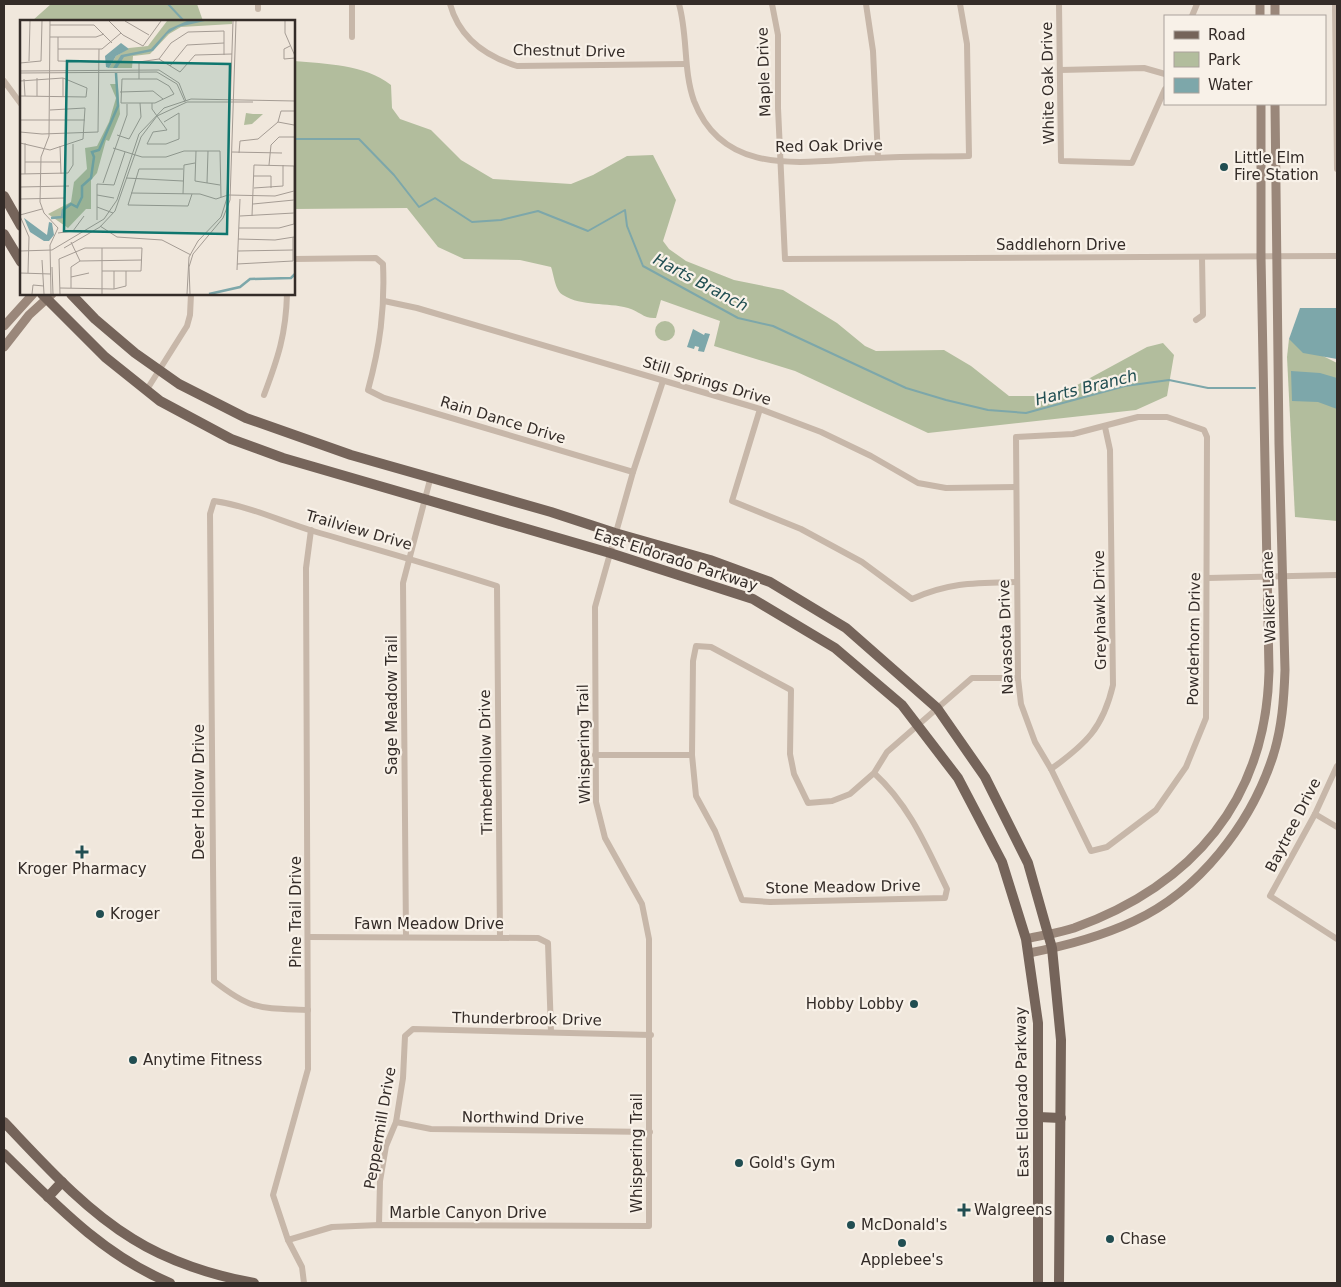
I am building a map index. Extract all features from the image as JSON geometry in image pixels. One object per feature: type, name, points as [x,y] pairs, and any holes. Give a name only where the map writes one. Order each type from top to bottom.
[{"type":"main road","points":[[4,196],[20,224]]},
{"type":"main road","points":[[4,234],[20,260]]},
{"type":"main road","name":"East Eldorado Parkway","points":[[47,295],[105,357],[160,401],[232,439],[283,458],[610,553],[753,600],[835,648],[896,700],[918,724],[958,778],[1002,862],[1026,939],[1038,1023],[1038,1283]]},
{"type":"main road","name":"East Eldorado Parkway","points":[[73,295],[95,319],[159,370],[179,384],[246,418],[351,455],[431,476],[552,512],[615,534],[710,560],[770,582],[846,628],[937,708],[985,777],[1028,863],[1052,948],[1062,1040],[1060,1283]]},
{"type":"main road","points":[[1038,1117],[1061,1118]]},
{"type":"main road","points":[[4,1122],[62,1182],[133,1240],[215,1275],[254,1283]]},
{"type":"main road","points":[[4,1154],[85,1232],[121,1258],[170,1283]]},
{"type":"main road","points":[[48,1197],[62,1182]]},
{"type":"street","points":[[352,4],[352,37]]},
{"type":"street","name":"Chestnut Drive","points":[[450,4],[459,26],[474,44],[495,58],[516,66],[686,64]]},
{"type":"street","name":"Red Oak Drive","points":[[678,4],[686,44],[686,64],[694,99],[705,121],[724,144],[742,153],[780,163],[969,156],[967,44],[960,4]]},
{"type":"street","name":"Maple Drive","points":[[772,4],[778,34],[780,163],[785,259]]},
{"type":"street","points":[[866,4],[873,51],[878,158]]},
{"type":"street","name":"White Oak Drive","points":[[1059,4],[1061,161],[1132,163],[1164,91]]},
{"type":"street","points":[[1336,4],[1337,169]]},
{"type":"street","points":[[1060,70],[1144,68],[1164,74]]},
{"type":"street","points":[[4,81],[20,103]]},
{"type":"street","name":"Walker Lane","points":[[1026,939],[1072,929],[1120,909],[1172,876],[1211,838],[1231,810],[1251,771],[1266,715],[1269,671],[1261,257],[1261,105]]},
{"type":"street","name":"Walker Lane","points":[[1029,953],[1094,937],[1135,921],[1166,902],[1206,868],[1237,829],[1263,782],[1280,729],[1284,700],[1285,670],[1276,257],[1275,105]]},
{"type":"street","name":"Saddlehorn Drive","points":[[785,259],[1337,256]]},
{"type":"street","points":[[1196,320],[1203,315],[1202,257]]},
{"type":"street","points":[[295,259],[376,258],[383,264],[384,301]]},
{"type":"street","points":[[4,326],[32,295]]},
{"type":"street","points":[[4,346],[47,295]]},
{"type":"street","points":[[146,390],[181,339],[187,326],[191,295]]},
{"type":"street","points":[[264,395],[281,350],[286,319],[287,295]]},
{"type":"street","name":"Still Springs Drive","points":[[384,301],[417,308],[760,409],[838,440],[918,483],[946,488],[1016,487]]},
{"type":"street","name":"Rain Dance Drive","points":[[384,301],[379,349],[368,390],[384,398],[633,472]]},
{"type":"street","name":"Whispering Trail","points":[[649,1226],[651,1034],[649,939],[642,904],[605,838],[596,802],[595,607],[633,472],[663,381]]},
{"type":"street","points":[[760,409],[732,501],[810,534],[862,562],[912,598],[935,588],[957,584],[1017,582]]},
{"type":"street","name":"Powderhorn Drive","points":[[1090,851],[1107,847],[1156,810],[1186,767],[1206,718],[1208,578],[1207,436],[1204,430],[1167,417],[1138,417],[1105,427]]},
{"type":"street","name":"Navasota Drive","points":[[1090,851],[1051,769],[1035,742],[1021,704],[1018,678],[1016,436],[1073,434],[1105,427]]},
{"type":"street","name":"Greyhawk Drive","points":[[1051,769],[1079,749],[1096,729],[1108,708],[1113,685],[1110,450],[1105,427]]},
{"type":"street","name":"Sage Meadow Trail","points":[[406,937],[404,583],[431,476]]},
{"type":"street","name":"Trailview Drive","points":[[214,501],[238,504],[311,530],[497,586]]},
{"type":"street","name":"Deer Hollow Drive","points":[[214,501],[210,514],[214,980],[236,998],[259,1008],[308,1010]]},
{"type":"street","name":"Pine Trail Drive","points":[[304,1283],[302,1267],[288,1240],[273,1195],[308,1069],[309,937],[306,568],[311,530]]},
{"type":"street","points":[[1208,578],[1337,574]]},
{"type":"street","name":"Timberhollow Drive","points":[[497,586],[500,937]]},
{"type":"street","points":[[595,754],[692,755],[693,662],[696,646],[711,647],[792,690],[790,754],[794,774],[808,803],[832,801],[850,794],[874,773],[887,752],[972,678],[1018,678]]},
{"type":"street","name":"Stone Meadow Drive","points":[[692,755],[696,796],[715,831],[742,900],[770,902],[946,898],[948,889],[912,817],[894,791],[874,773]]},
{"type":"street","name":"Baytree Drive","points":[[1337,766],[1315,814],[1270,896],[1337,938]]},
{"type":"street","points":[[1315,814],[1337,827]]},
{"type":"street","name":"Fawn Meadow Drive","points":[[309,937],[538,938],[548,943],[551,1032]]},
{"type":"street","name":"Thunderbrook Drive","points":[[405,1036],[413,1030],[651,1034]]},
{"type":"street","name":"Peppermill Drive","points":[[379,1225],[380,1181],[386,1146],[396,1122],[403,1078],[405,1036]]},
{"type":"street","name":"Northwind Drive","points":[[396,1122],[431,1129],[650,1132]]},
{"type":"street","name":"Marble Canyon Drive","points":[[288,1240],[332,1227],[379,1225],[649,1226]]},
{"type":"green space","points":[[51,4],[197,4],[203,20],[33,20]]},
{"type":"green space","points":[[295,61],[344,66],[380,78],[391,85],[392,108],[400,119],[431,130],[461,160],[493,179],[571,184],[593,175],[627,156],[653,155],[676,200],[663,241],[669,249],[686,261],[734,280],[783,290],[837,323],[865,346],[876,351],[944,350],[971,366],[1009,396],[1057,396],[1147,347],[1163,343],[1174,355],[1167,396],[1136,410],[928,433],[795,371],[714,346],[720,321],[661,300],[656,318],[645,316],[632,309],[620,306],[586,303],[570,299],[560,293],[551,267],[520,260],[464,259],[438,247],[407,208],[295,209]]},
{"type":"green space","points":[[665,321],[672,324],[675,331],[672,338],[665,341],[658,338],[655,331],[658,324]]},
{"type":"green space","points":[[1289,339],[1337,363],[1337,521],[1295,517],[1287,357]]},
{"type":"water","points":[[1300,308],[1337,308],[1337,359],[1303,353],[1289,339]]},
{"type":"water","points":[[693,329],[704,335],[705,333],[710,334],[704,352],[698,351],[699,347],[695,346],[694,349],[687,347]]},
{"type":"water","points":[[1291,371],[1320,373],[1337,378],[1337,409],[1318,402],[1292,401]]},
{"type":"waterway","name":"Harts Branch","points":[[168,4],[183,20]]},
{"type":"waterway","name":"Harts Branch","points":[[295,139],[359,139],[394,175],[419,207],[435,198],[472,222],[501,220],[538,211],[588,231],[625,210],[627,226],[643,266],[738,318],[773,326],[906,388],[946,400],[988,410],[1026,413],[1125,386],[1169,380],[1208,388],[1255,388]]},
{"type":"place","name":"Little Elm Fire Station","points":[[1224,167]]},
{"type":"place","name":"Kroger Pharmacy","points":[[82,852]]},
{"type":"place","name":"Kroger","points":[[100,914]]},
{"type":"place","name":"Hobby Lobby","points":[[914,1004]]},
{"type":"place","name":"Anytime Fitness","points":[[133,1060]]},
{"type":"place","name":"Gold's Gym","points":[[739,1163]]},
{"type":"place","name":"Walgreens","points":[[964,1210]]},
{"type":"place","name":"McDonald's","points":[[851,1225]]},
{"type":"place","name":"Chase","points":[[1110,1239]]},
{"type":"place","name":"Applebee's","points":[[902,1243]]}]
